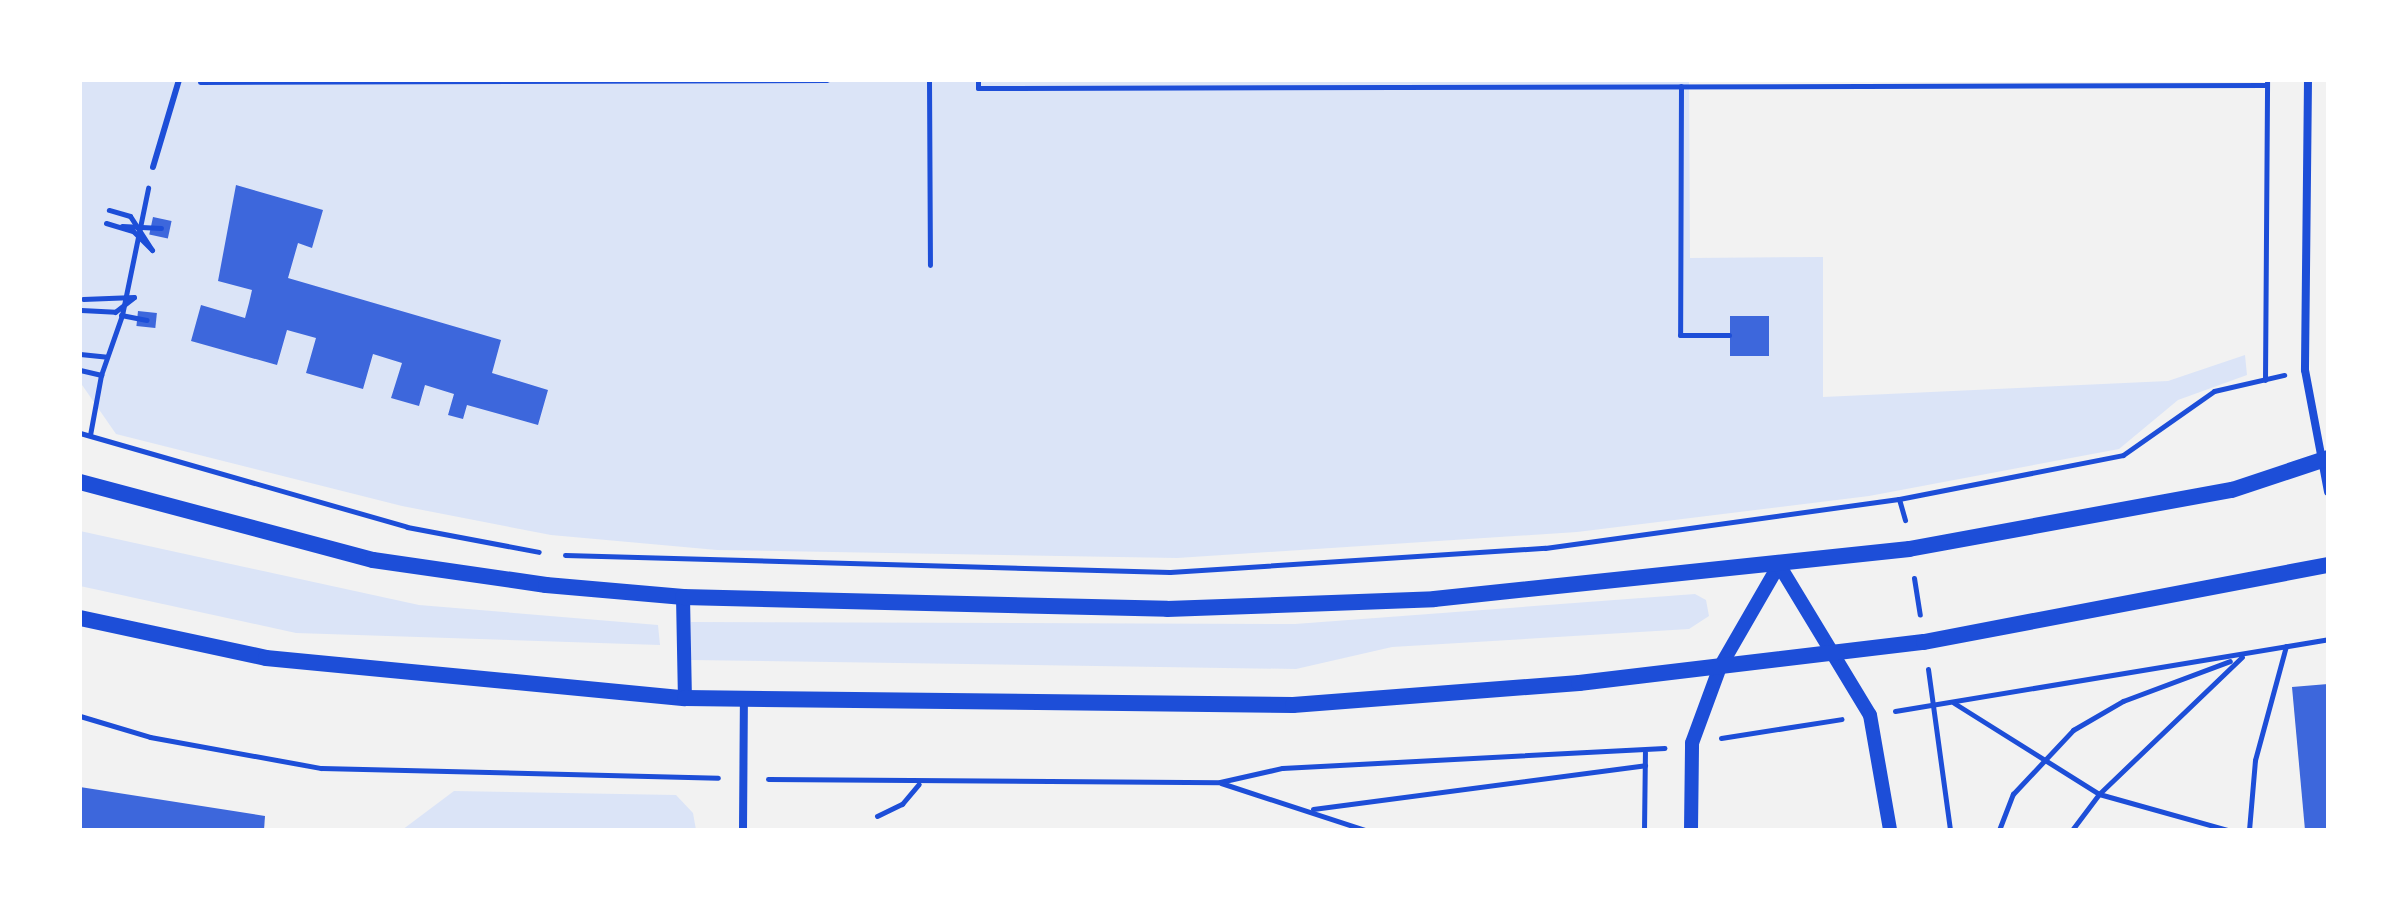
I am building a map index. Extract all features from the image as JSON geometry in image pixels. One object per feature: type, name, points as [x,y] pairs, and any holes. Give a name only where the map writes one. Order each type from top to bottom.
[{"type":"main road","points":[[80,482],[373,560],[683,597],[1182,609],[1434,599],[1909,549],[2232,490],[2325,459]]},
{"type":"main road","points":[[80,618],[266,658],[685,698],[1293,705],[1720,667],[1924,642],[2328,565]]},
{"type":"street","points":[[2308,80],[2305,370],[2325,459],[2328,492]]},
{"type":"street","points":[[1691,830],[1692,743],[1720,667],[1779,565],[1837,652],[1870,715],[1890,830]]},
{"type":"street","points":[[683,597],[685,698]]},
{"type":"street","points":[[743,830],[744,701]]},
{"type":"lane","points":[[153,167],[179,80]]},
{"type":"path","points":[[211,82],[827,80]]},
{"type":"path","points":[[929,80],[930,265]]},
{"type":"path","points":[[80,433],[407,527],[550,554],[743,563],[1170,572],[1545,548],[1899,499],[2123,455],[2204,396],[2265,380],[2267,83],[1681,86],[1230,84],[978,88],[978,80]]},
{"type":"path","points":[[1681,86],[1680,335],[1729,335]]},
{"type":"path","points":[[90,435],[101,375],[122,315],[153,167]]},
{"type":"path","points":[[106,223],[133,231],[152,250],[130,216],[109,210]]},
{"type":"path","points":[[121,226],[161,228]]},
{"type":"path","points":[[81,310],[115,312],[134,297],[83,299]]},
{"type":"path","points":[[100,311],[147,320]]},
{"type":"path","points":[[80,354],[107,357]]},
{"type":"path","points":[[80,370],[101,375]]},
{"type":"path","points":[[1899,499],[1924,642],[1950,830]]},
{"type":"path","points":[[80,716],[150,737],[321,768],[919,784],[1220,782],[1282,768],[1645,752],[2242,656],[2328,639]]},
{"type":"path","points":[[2249,830],[2255,760],[2286,646]]},
{"type":"path","points":[[1999,830],[2013,794],[2073,730],[2123,701],[2242,656]]},
{"type":"path","points":[[2072,830],[2099,794],[2242,656]]},
{"type":"path","points":[[1953,702],[2099,794],[2228,830]]},
{"type":"path","points":[[1644,830],[1645,752]]},
{"type":"path","points":[[1313,809],[1645,765]]},
{"type":"path","points":[[1220,782],[1313,809],[1365,830]]},
{"type":"path","points":[[877,816],[902,804],[919,784]]},
{"type":"shaded area","points":[[80,80],[1689,80],[1690,258],[1823,257],[1823,397],[2168,381],[2245,355],[2247,375],[2178,400],[2119,449],[1869,496],[1577,532],[1177,558],[717,550],[551,535],[402,506],[116,434],[80,382]]},
{"type":"shaded area","points":[[80,531],[419,605],[658,625],[660,645],[296,633],[80,586]]},
{"type":"shaded area","points":[[1695,594],[1706,600],[1709,616],[1689,629],[1392,647],[1296,669],[691,660],[691,622],[1295,624]]},
{"type":"shaded area","points":[[454,791],[676,795],[693,813],[696,830],[402,830]]},
{"type":"building","points":[[236,185],[323,210],[312,248],[298,243],[288,278],[501,340],[492,373],[548,390],[538,425],[467,405],[463,419],[448,415],[454,394],[425,385],[419,406],[391,398],[402,363],[373,354],[363,389],[306,373],[316,338],[287,330],[277,365],[191,341],[201,305],[245,318],[252,290],[218,281]]},
{"type":"building","points":[[153,217],[172,221],[168,239],[149,235]]},
{"type":"building","points":[[138,311],[157,313],[155,328],[136,326]]},
{"type":"building","points":[[1730,316],[1769,316],[1769,356],[1730,356]]},
{"type":"building","points":[[2328,684],[2328,830],[2305,830],[2292,687]]},
{"type":"building","points":[[80,787],[265,816],[264,830],[80,830]]}]
